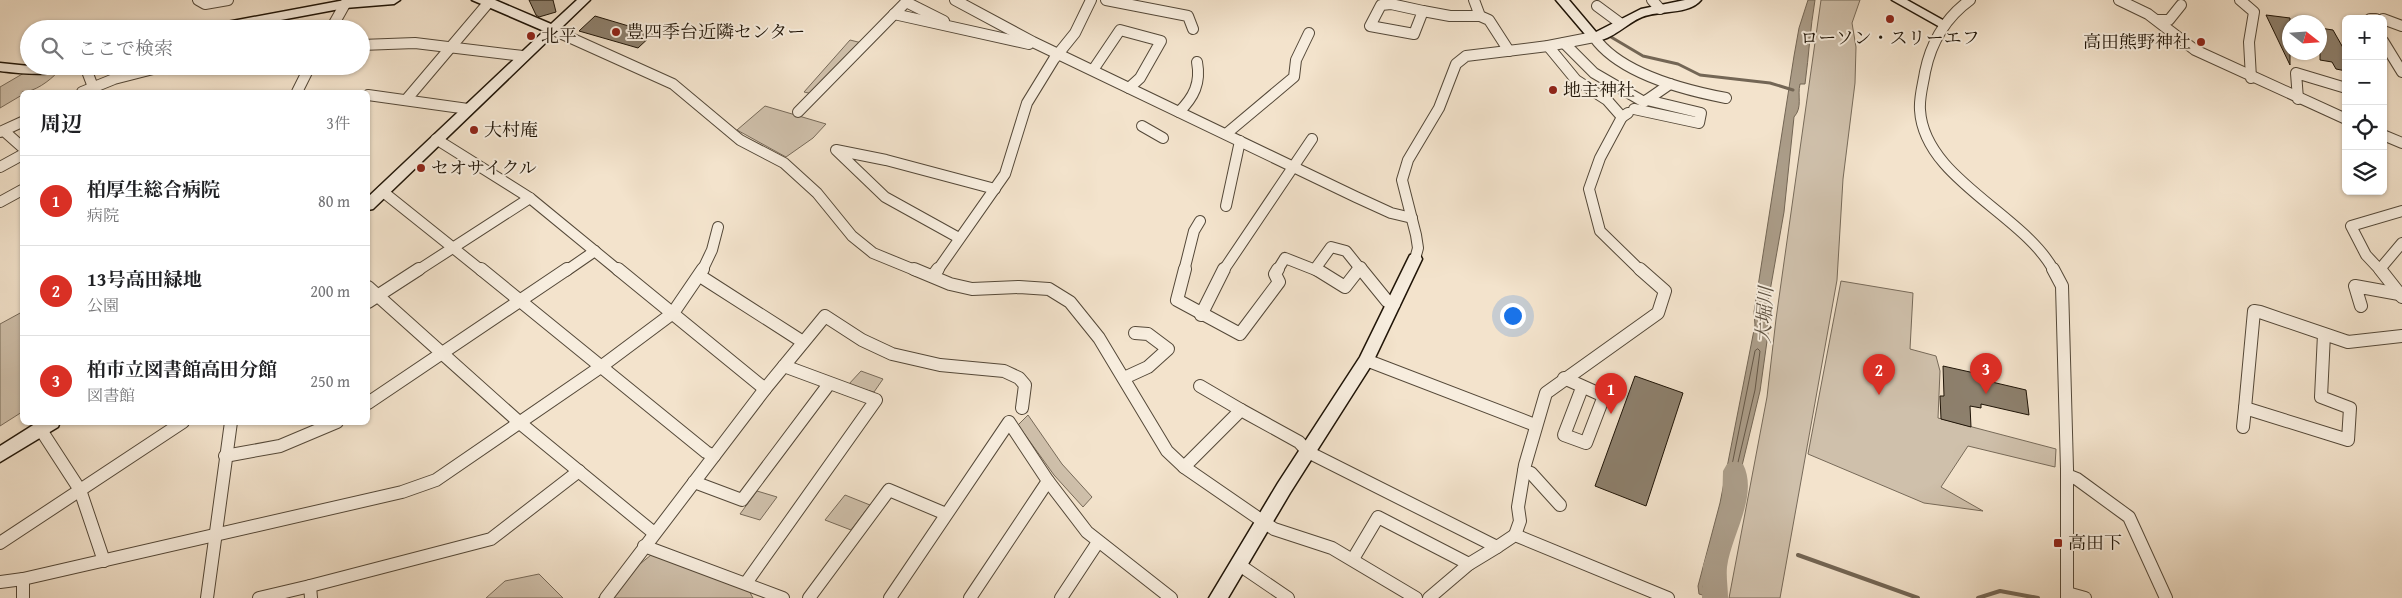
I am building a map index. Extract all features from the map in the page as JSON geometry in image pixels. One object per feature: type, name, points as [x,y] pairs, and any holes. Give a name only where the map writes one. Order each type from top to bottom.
[{"type":"street","points":[[198,0],[205,4],[228,0]]},
{"type":"street","points":[[259,20],[344,4],[394,0]]},
{"type":"street","points":[[370,203],[584,0]]},
{"type":"street","points":[[955,0],[1060,55],[1240,142],[1390,213],[1412,218]]},
{"type":"street","points":[[933,276],[1005,174],[1027,103],[1046,71],[1075,33],[1091,0]]},
{"type":"street","points":[[1106,0],[1188,16],[1193,29]]},
{"type":"street","points":[[1474,0],[1480,16]]},
{"type":"street","points":[[1562,0],[1594,36],[1596,42],[1611,54],[1670,84],[1726,98]]},
{"type":"street","points":[[1218,598],[1366,360],[1416,259],[1418,248],[1402,180],[1408,160],[1439,108],[1456,64],[1466,56],[1548,46],[1594,36],[1614,30],[1620,23],[1656,5],[1675,7],[1695,0]]},
{"type":"street","points":[[1898,0],[1944,24]]},
{"type":"street","points":[[1970,0],[1944,24],[1938,33],[1927,65],[1921,102],[1921,117],[1933,147],[1943,160],[1960,178],[2030,237],[2055,268],[2062,286],[2067,474],[2067,596],[2085,598]]},
{"type":"street","points":[[2119,0],[2157,20],[2184,44],[2252,78],[2342,117]]},
{"type":"street","points":[[2240,0],[2254,12],[2248,42],[2252,78]]},
{"type":"street","points":[[406,100],[449,48],[483,1],[552,29],[673,84],[740,140],[784,163],[817,193],[852,236],[872,253],[972,289],[1019,287],[1049,289],[1070,302],[1099,338],[1168,451],[1184,467],[1274,529],[1332,548],[1416,598]]},
{"type":"street","points":[[798,112],[907,1],[961,29]]},
{"type":"street","points":[[1423,12],[1414,34],[1370,26],[1381,5],[1391,2],[1423,12],[1450,16],[1480,16],[1489,20],[1509,51]]},
{"type":"street","points":[[336,20],[344,4]]},
{"type":"street","points":[[2157,20],[2169,20],[2181,5]]},
{"type":"street","points":[[1597,6],[1620,23]]},
{"type":"street","points":[[894,14],[1030,44],[1034,42]]},
{"type":"street","points":[[2387,21],[2402,26]]},
{"type":"street","points":[[1093,70],[1120,30],[1161,41],[1140,78],[1129,88]]},
{"type":"street","points":[[1226,134],[1294,77],[1296,60],[1310,33]]},
{"type":"street","points":[[370,45],[415,43],[523,56]]},
{"type":"street","points":[[1564,43],[1594,73],[1646,101],[1701,113],[1698,123],[1634,109]]},
{"type":"street","points":[[1548,46],[1576,80],[1607,100],[1622,117]]},
{"type":"street","points":[[2387,48],[2402,72]]},
{"type":"street","points":[[1179,112],[1190,101],[1201,75],[1197,62]]},
{"type":"street","points":[[0,67],[20,69]]},
{"type":"street","points":[[2298,99],[2296,73],[2342,87]]},
{"type":"street","points":[[88,75],[93,87]]},
{"type":"street","points":[[86,90],[130,75]]},
{"type":"street","points":[[298,90],[306,75]]},
{"type":"street","points":[[1429,598],[1469,564],[1515,535],[1520,521],[1518,507],[1524,471],[1535,425],[1546,393],[1564,378],[1658,313],[1665,291],[1623,255],[1600,231],[1589,189],[1600,158],[1622,117],[1670,84]]},
{"type":"street","points":[[370,96],[468,109]]},
{"type":"street","points":[[20,123],[2,132],[20,146]]},
{"type":"street","points":[[1142,126],[1163,138]]},
{"type":"street","points":[[2387,136],[2402,143]]},
{"type":"street","points":[[436,139],[444,142],[530,198],[765,389]]},
{"type":"street","points":[[1201,315],[1228,261],[1296,167],[1312,139]]},
{"type":"street","points":[[1226,206],[1240,142]]},
{"type":"street","points":[[959,238],[885,197],[836,150],[886,160],[995,189]]},
{"type":"street","points":[[0,167],[20,156]]},
{"type":"street","points":[[0,202],[20,191]]},
{"type":"street","points":[[382,191],[602,366],[706,452],[714,456]]},
{"type":"street","points":[[530,198],[372,299],[442,354],[520,423],[654,533]]},
{"type":"street","points":[[2401,296],[2380,269],[2366,255],[2352,226],[2402,211]]},
{"type":"street","points":[[1200,221],[1194,231],[1177,300],[1201,315],[1240,334],[1279,282],[1275,274],[1285,258],[1315,269],[1345,287],[1361,267]]},
{"type":"street","points":[[0,582],[23,580],[214,537],[402,492],[436,480],[602,366],[673,313],[700,276],[712,250],[718,226]]},
{"type":"street","points":[[2380,269],[2402,243]]},
{"type":"street","points":[[1315,269],[1331,247],[1346,251],[1361,267],[1387,302],[1394,304]]},
{"type":"street","points":[[370,402],[595,251]]},
{"type":"street","points":[[700,276],[803,342]]},
{"type":"street","points":[[2361,306],[2355,286],[2401,296]]},
{"type":"street","points":[[2243,427],[2254,311],[2348,342],[2402,336]]},
{"type":"street","points":[[606,598],[765,389],[825,316],[861,340],[902,358],[964,368],[995,369],[1018,375],[1025,385],[1022,408]]},
{"type":"street","points":[[1124,378],[1148,367],[1168,349],[1148,334],[1135,333]]},
{"type":"street","points":[[2245,408],[2348,440],[2350,408],[2321,397],[2324,334]]},
{"type":"street","points":[[1366,360],[1535,425]]},
{"type":"street","points":[[746,583],[876,400],[784,366]]},
{"type":"street","points":[[1564,378],[1582,388]]},
{"type":"street","points":[[694,482],[742,500],[829,384]]},
{"type":"street","points":[[1200,386],[1298,442],[1308,452],[1497,547]]},
{"type":"street","points":[[1184,467],[1241,410]]},
{"type":"street","points":[[890,598],[1009,422],[1048,481],[1087,532],[1172,598]]},
{"type":"street","points":[[0,543],[178,425]]},
{"type":"street","points":[[207,598],[230,425]]},
{"type":"street","points":[[225,456],[280,446],[330,425]]},
{"type":"street","points":[[0,455],[47,426],[80,490],[104,561]]},
{"type":"street","points":[[259,598],[311,592],[491,539],[580,471]]},
{"type":"street","points":[[1524,471],[1531,473],[1560,505]]},
{"type":"street","points":[[2067,474],[2077,478],[2130,517],[2140,545],[2166,598]]},
{"type":"street","points":[[970,598],[1048,481]]},
{"type":"street","points":[[809,598],[890,490],[946,514]]},
{"type":"street","points":[[1353,559],[1378,517],[1469,564]]},
{"type":"street","points":[[1515,535],[1667,598]]},
{"type":"street","points":[[1061,598],[1098,542]]},
{"type":"street","points":[[644,546],[783,598]]},
{"type":"street","points":[[1238,564],[1288,598]]},
{"type":"street","points":[[23,580],[23,598]]},
{"type":"shaded area","points":[[1821,0],[1860,0],[1852,23],[1856,47],[1855,83],[1843,179],[1837,280],[1780,598],[1729,598],[1767,397],[1776,319]]},
{"type":"shaded area","points":[[850,40],[862,43],[813,94],[804,92]]},
{"type":"shaded area","points":[[21,75],[55,75],[32,90],[20,90],[20,96],[0,108],[0,87]]},
{"type":"shaded area","points":[[765,106],[826,124],[813,138],[786,157],[737,130]]},
{"type":"shaded area","points":[[1841,281],[1913,293],[1910,349],[1936,356],[1940,371],[1938,418],[2056,449],[2055,467],[1968,446],[1941,487],[1983,511],[1924,503],[1808,454]]},
{"type":"shaded area","points":[[20,313],[20,413],[0,426],[0,324]]},
{"type":"shaded area","points":[[861,371],[883,379],[874,392],[848,385]]},
{"type":"shaded area","points":[[1028,415],[1062,464],[1092,497],[1083,507],[1054,475],[1018,425]]},
{"type":"shaded area","points":[[757,491],[777,497],[760,520],[740,514]]},
{"type":"shaded area","points":[[845,495],[870,505],[851,530],[825,520]]},
{"type":"shaded area","points":[[651,555],[748,589],[753,598],[598,598]]},
{"type":"shaded area","points":[[539,574],[563,598],[486,598],[505,581]]},
{"type":"water","points":[[1808,0],[1815,0],[1805,84],[1800,84],[1799,105],[1794,117],[1784,212],[1767,308],[1768,334],[1760,391],[1721,553],[1713,598],[1699,594],[1698,586],[1720,503],[1755,325],[1754,312],[1794,56],[1799,28]]},
{"type":"building","points":[[529,0],[553,0],[556,12],[539,17],[536,15]]},
{"type":"building","points":[[2266,15],[2282,17],[2282,48]]},
{"type":"building","name":"豊四季台近隣センター","points":[[595,16],[654,33],[638,48],[579,31]]},
{"type":"building","points":[[2327,29],[2333,30],[2342,46],[2342,70],[2336,69],[2332,62],[2320,60],[2327,60]]},
{"type":"building","points":[[1943,366],[1979,374],[1979,379],[2026,390],[2029,415],[1981,404],[1981,408],[1970,406],[1971,427],[1941,419],[1940,396],[1944,396]]},
{"type":"building","points":[[1635,376],[1683,393],[1646,506],[1595,486]]},
{"type":"waterway","points":[[1611,37],[1643,56],[1678,64],[1700,75],[1770,83],[1793,90]]},
{"type":"waterway","name":"大堀川","points":[[1715,598],[1715,566],[1734,507],[1735,471]]},
{"type":"waterway","points":[[1798,555],[1918,598]]},
{"type":"waterway","points":[[1978,598],[2000,591],[2038,598]]},
{"type":"place","name":"ローソン・スリーエフ","points":[[1890,19]]},
{"type":"place","name":"豊四季台近隣センター","points":[[616,32]]},
{"type":"place","name":"北平","points":[[531,36]]},
{"type":"place","name":"高田熊野神社","points":[[2201,42]]},
{"type":"place","name":"地主神社","points":[[1553,90]]},
{"type":"place","name":"大村庵","points":[[474,130]]},
{"type":"place","name":"セオサイクル","points":[[421,168]]},
{"type":"place","name":"柏市立図書館高田分館","points":[[1986,394]]},
{"type":"place","name":"13号高田緑地","points":[[1879,395]]},
{"type":"place","name":"柏厚生総合病院","points":[[1611,414]]},
{"type":"place","name":"高田下","points":[[2058,543]]}]
